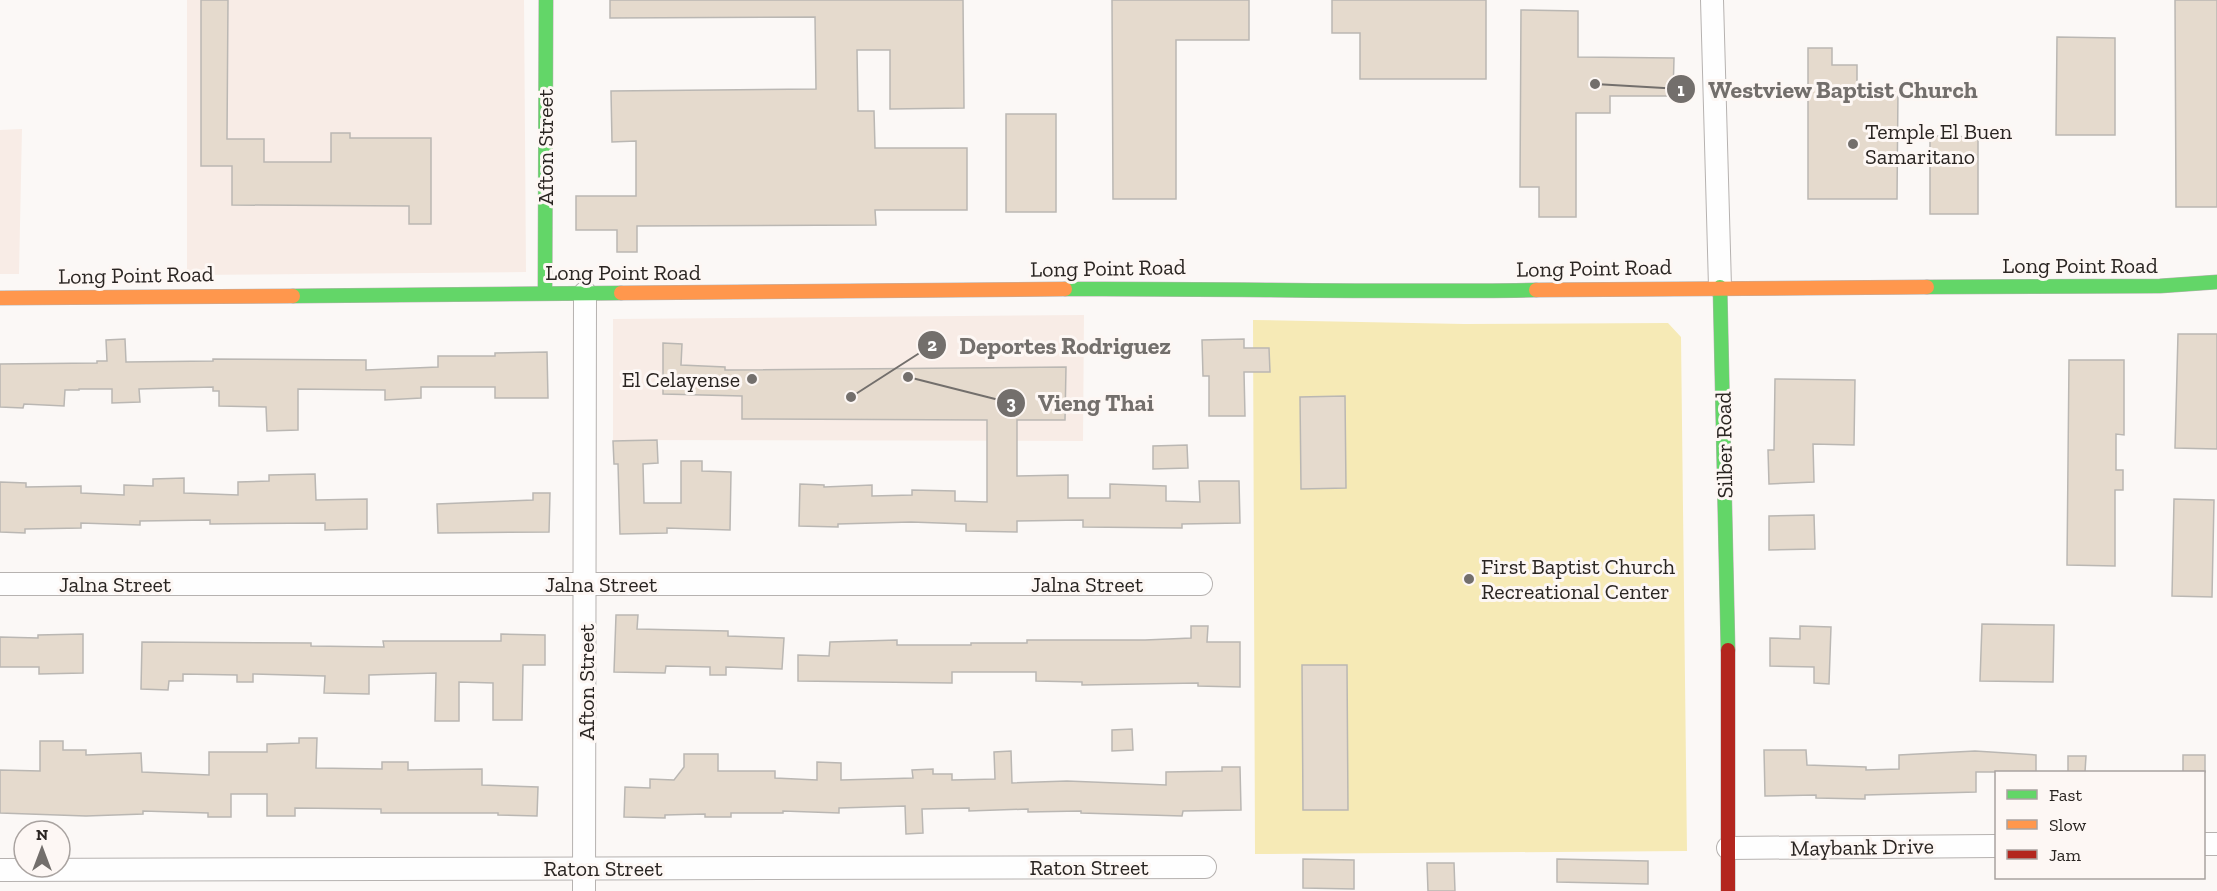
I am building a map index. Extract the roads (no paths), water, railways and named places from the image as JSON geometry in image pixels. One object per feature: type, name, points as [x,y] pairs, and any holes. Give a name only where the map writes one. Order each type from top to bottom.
[{"type":"main road","name":"Afton Street","points":[[545,293],[546,0]]},
{"type":"main road","name":"Long Point Road","points":[[0,298],[1218,288],[1439,292],[1720,287],[2160,286],[2217,282]]},
{"type":"main road","name":"Silber Road","points":[[1720,287],[1728,603],[1728,891]]},
{"type":"street","name":"Silber Road","points":[[1712,0],[1720,287]]},
{"type":"street","name":"Afton Street","points":[[584,891],[585,293]]},
{"type":"street","name":"Jalna Street","points":[[0,584],[1201,584]]},
{"type":"street","name":"Maybank Drive","points":[[1728,848],[1995,846]]},
{"type":"street","name":"Raton Street","points":[[0,870],[1205,867]]},
{"type":"place","name":"Westview Baptist Church","points":[[1595,84]]},
{"type":"place","name":"Temple El Buen Samaritano","points":[[1853,144]]},
{"type":"place","name":"Vieng Thai","points":[[908,377]]},
{"type":"place","name":"El Celayense","points":[[752,379]]},
{"type":"place","name":"Deportes Rodriguez","points":[[851,397]]},
{"type":"place","name":"First Baptist Church Recreational Center","points":[[1469,579]]}]
